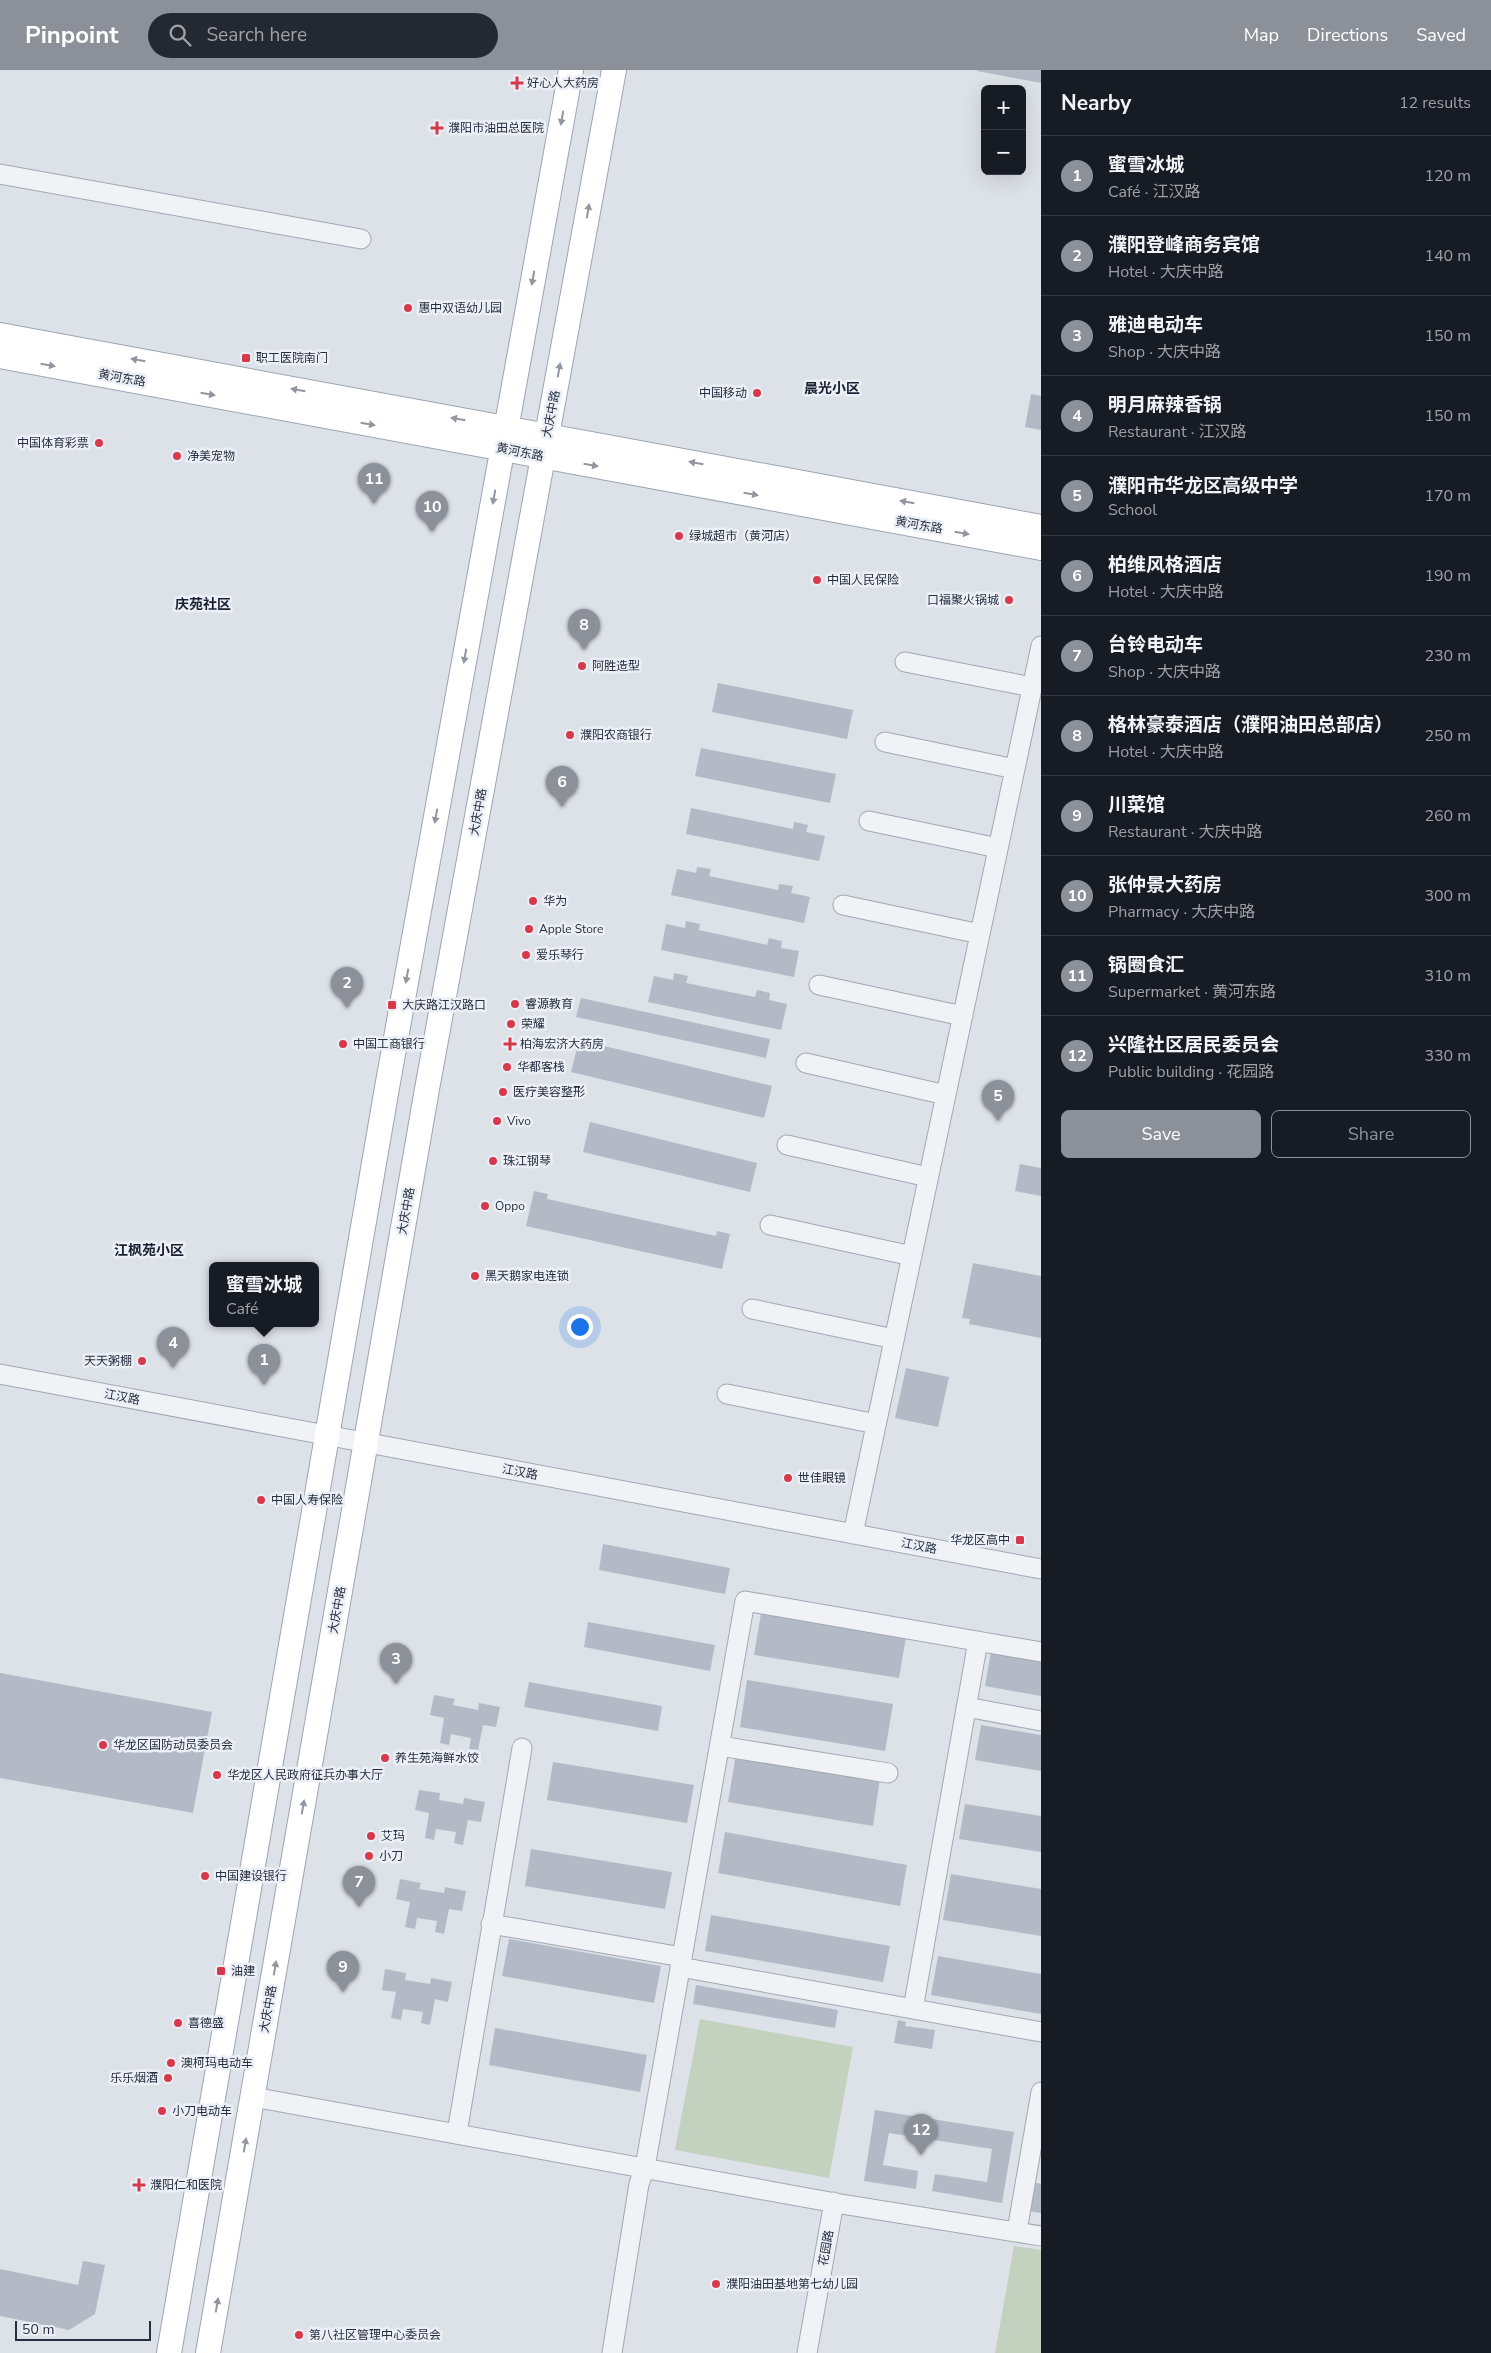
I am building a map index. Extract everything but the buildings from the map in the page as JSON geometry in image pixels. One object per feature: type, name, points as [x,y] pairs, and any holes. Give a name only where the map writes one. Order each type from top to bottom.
[{"type":"main road","points":[[170,2353],[388,1082],[571,70]]},
{"type":"main road","name":"大庆中路","points":[[208,2353],[429,1079],[614,70]]},
{"type":"main road","name":"黄河东路","points":[[0,335],[1041,548]]},
{"type":"main road","name":"黄河东路","points":[[0,356],[504,438]]},
{"type":"main road","name":"黄河东路","points":[[545,446],[1041,527]]},
{"type":"street","points":[[0,174],[361,239]]},
{"type":"street","points":[[853,1534],[1041,646]]},
{"type":"street","points":[[905,662],[1032,687]]},
{"type":"street","points":[[885,742],[1015,769]]},
{"type":"street","points":[[869,821],[998,848]]},
{"type":"street","points":[[843,905],[980,934]]},
{"type":"street","points":[[819,985],[963,1016]]},
{"type":"street","points":[[806,1064],[946,1095]]},
{"type":"street","points":[[787,1145],[928,1177]]},
{"type":"street","points":[[770,1225],[912,1256]]},
{"type":"street","points":[[752,1308],[894,1339]]},
{"type":"street","name":"江汉路","points":[[0,1374],[1041,1569]]},
{"type":"street","points":[[727,1394],[876,1424]]},
{"type":"street","points":[[612,2353],[638,2184],[645,2167],[745,1601],[1041,1652]]},
{"type":"street","points":[[913,2008],[978,1641]]},
{"type":"street","points":[[966,1707],[1041,1721]]},
{"type":"street","points":[[720,1746],[888,1774]]},
{"type":"street","points":[[457,2133],[522,1748]]},
{"type":"street","points":[[491,1924],[1041,2032]]},
{"type":"street","points":[[1017,2231],[1039,2117],[1041,2092]]},
{"type":"street","points":[[253,2097],[834,2202],[1041,2236]]},
{"type":"street","name":"花园路","points":[[808,2353],[834,2202]]},
{"type":"green space","points":[[700,2019],[853,2047],[829,2178],[675,2150]]},
{"type":"green space","points":[[1014,2246],[1041,2250],[1041,2353],[995,2353]]},
{"type":"place","name":"好心人大药房","points":[[517,83]]},
{"type":"place","name":"濮阳市油田总医院","points":[[437,128]]},
{"type":"place","name":"惠中双语幼儿园","points":[[408,308]]},
{"type":"place","name":"职工医院南门","points":[[246,358]]},
{"type":"place","name":"中国移动","points":[[757,393]]},
{"type":"place","name":"中国体育彩票","points":[[99,443]]},
{"type":"place","name":"净美宠物","points":[[177,456]]},
{"type":"place","name":"锅圈食汇","points":[[374,504]]},
{"type":"place","name":"张仲景大药房","points":[[432,532]]},
{"type":"place","name":"绿城超市（黄河店）","points":[[679,536]]},
{"type":"place","name":"中国人民保险","points":[[817,580]]},
{"type":"place","name":"口福聚火锅城","points":[[1009,600]]},
{"type":"place","name":"格林豪泰酒店（濮阳油田总部店）","points":[[584,650]]},
{"type":"place","name":"阿胜造型","points":[[582,666]]},
{"type":"place","name":"濮阳农商银行","points":[[570,735]]},
{"type":"place","name":"柏维风格酒店","points":[[562,807]]},
{"type":"place","name":"华为","points":[[533,901]]},
{"type":"place","name":"Apple Store","points":[[529,929]]},
{"type":"place","name":"爱乐琴行","points":[[526,955]]},
{"type":"place","name":"睿源教育","points":[[515,1004]]},
{"type":"place","name":"大庆路江汉路口","points":[[392,1005]]},
{"type":"place","name":"濮阳登峰商务宾馆","points":[[347,1008]]},
{"type":"place","name":"荣耀","points":[[511,1024]]},
{"type":"place","name":"中国工商银行","points":[[343,1044]]},
{"type":"place","name":"柏海宏济大药房","points":[[510,1044]]},
{"type":"place","name":"华都客栈","points":[[507,1067]]},
{"type":"place","name":"医疗美容整形","points":[[503,1092]]},
{"type":"place","name":"Vivo","points":[[497,1121]]},
{"type":"place","name":"濮阳市华龙区高级中学","points":[[998,1121]]},
{"type":"place","name":"珠江钢琴","points":[[493,1161]]},
{"type":"place","name":"Oppo","points":[[485,1206]]},
{"type":"place","name":"黑天鹅家电连锁","points":[[475,1276]]},
{"type":"place","name":"天天粥棚","points":[[142,1361]]},
{"type":"place","name":"明月麻辣香锅","points":[[173,1368]]},
{"type":"place","name":"蜜雪冰城","points":[[264,1385]]},
{"type":"place","name":"世佳眼镜","points":[[788,1478]]},
{"type":"place","name":"中国人寿保险","points":[[261,1500]]},
{"type":"place","name":"华龙区高中","points":[[1020,1540]]},
{"type":"place","name":"雅迪电动车","points":[[396,1684]]},
{"type":"place","name":"华龙区国防动员委员会","points":[[103,1745]]},
{"type":"place","name":"养生苑海鲜水饺","points":[[385,1758]]},
{"type":"place","name":"华龙区人民政府征兵办事大厅","points":[[217,1775]]},
{"type":"place","name":"艾玛","points":[[371,1836]]},
{"type":"place","name":"小刀","points":[[369,1856]]},
{"type":"place","name":"中国建设银行","points":[[205,1876]]},
{"type":"place","name":"台铃电动车","points":[[359,1907]]},
{"type":"place","name":"油建","points":[[221,1971]]},
{"type":"place","name":"川菜馆","points":[[343,1992]]},
{"type":"place","name":"喜德盛","points":[[178,2023]]},
{"type":"place","name":"澳柯玛电动车","points":[[171,2063]]},
{"type":"place","name":"乐乐烟酒","points":[[168,2078]]},
{"type":"place","name":"小刀电动车","points":[[162,2111]]},
{"type":"place","name":"兴隆社区居民委员会","points":[[921,2155]]},
{"type":"place","name":"濮阳仁和医院","points":[[139,2185]]},
{"type":"place","name":"濮阳油田基地第七幼儿园","points":[[716,2284]]},
{"type":"place","name":"第八社区管理中心委员会","points":[[299,2335]]},
{"type":"district","name":"晨光小区","points":[[832,388]]},
{"type":"district","name":"庆苑社区","points":[[203,604]]},
{"type":"district","name":"江枫苑小区","points":[[149,1250]]}]
